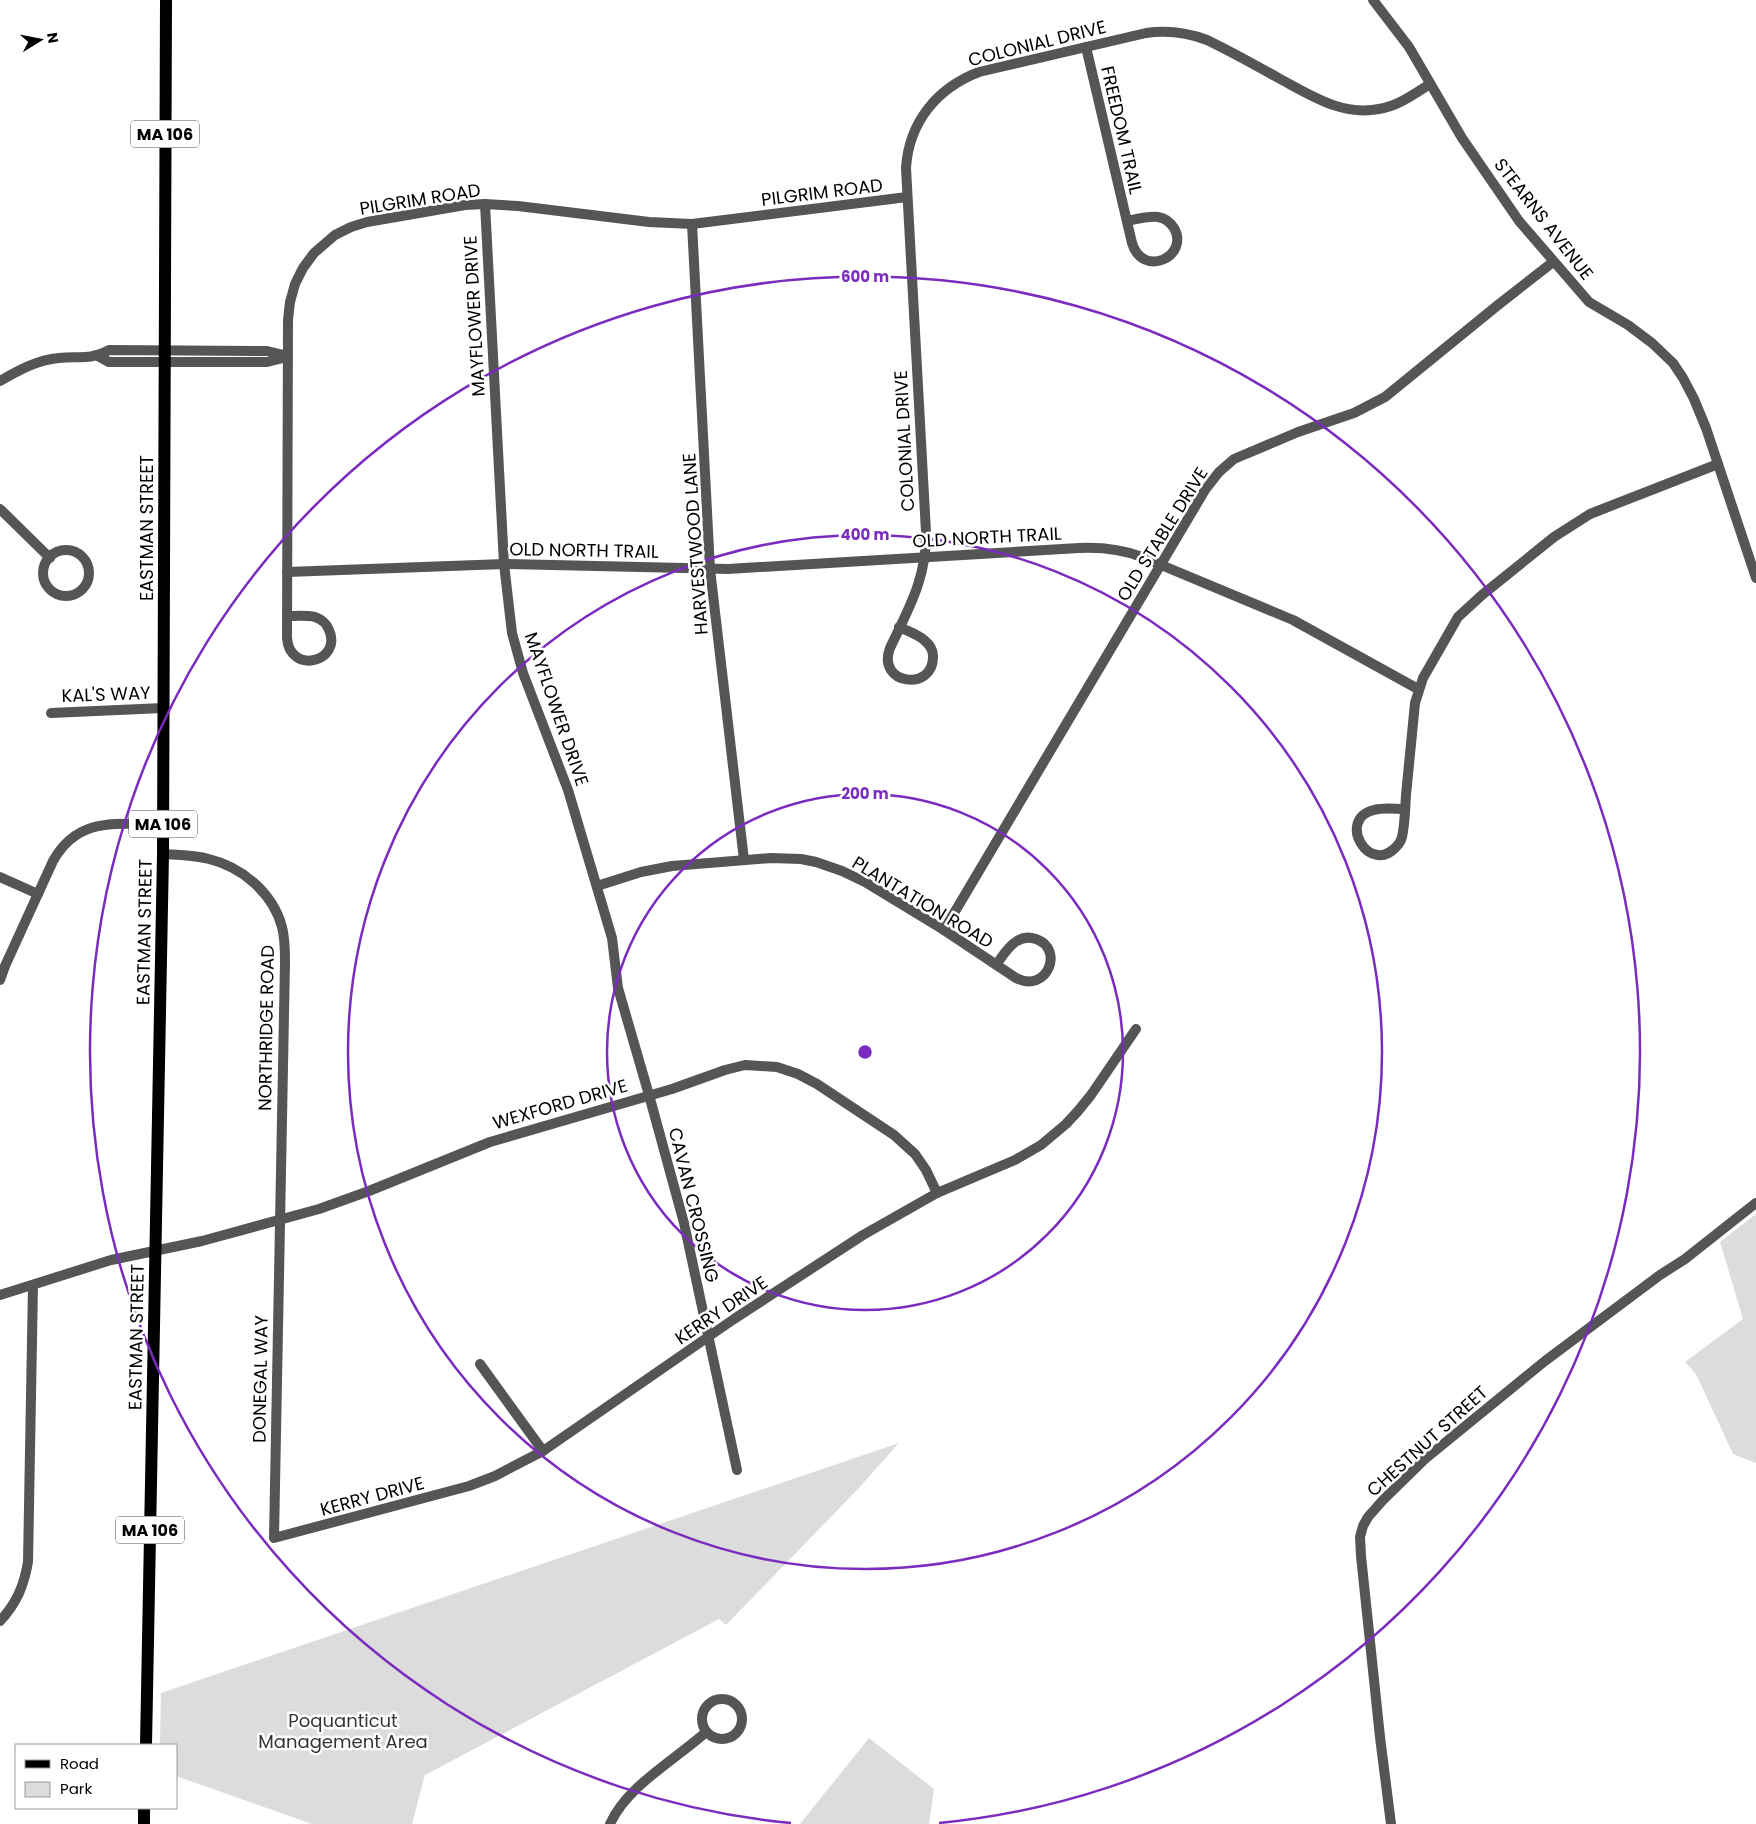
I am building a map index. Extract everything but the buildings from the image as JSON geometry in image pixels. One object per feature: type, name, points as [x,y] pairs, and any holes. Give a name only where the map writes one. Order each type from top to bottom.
[{"type":"main road","name":"EASTMAN STREET","points":[[146,1744],[163,854],[166,0]]},
{"type":"main road","points":[[144,1809],[144,1824]]},
{"type":"street","name":"STEARNS AVENUE","points":[[1374,0],[1409,47],[1462,138],[1519,221],[1589,302],[1640,333],[1673,363],[1694,399],[1756,578]]},
{"type":"street","name":"COLONIAL DRIVE","points":[[900,627],[923,639],[931,649],[933,657],[932,666],[927,674],[919,679],[901,678],[894,673],[889,666],[888,652],[918,586],[925,557],[925,522],[906,197],[906,158],[911,139],[924,113],[942,93],[955,83],[979,72],[1156,32],[1188,34],[1217,44],[1319,100],[1331,105],[1355,110],[1380,109],[1394,105],[1430,84]]},
{"type":"street","name":"FREEDOM TRAIL","points":[[1086,47],[1127,221],[1134,248],[1143,259],[1157,262],[1166,259],[1173,252],[1176,244],[1176,234],[1172,226],[1165,220],[1152,217],[1127,221]]},
{"type":"street","name":"PILGRIM ROAD","points":[[287,616],[312,616],[324,622],[330,630],[331,639],[329,648],[324,655],[311,661],[302,660],[294,655],[287,643],[287,616],[287,572],[288,320],[292,293],[299,276],[308,260],[328,240],[343,231],[367,222],[465,205],[518,206],[650,222],[692,224],[906,197]]},
{"type":"street","name":"MAYFLOWER DRIVE","points":[[485,204],[508,609],[517,653],[568,790],[597,886],[614,947],[620,997],[649,1095]]},
{"type":"street","name":"HARVESTWOOD LANE","points":[[692,224],[710,569],[744,860]]},
{"type":"street","name":"OLD STABLE DRIVE","points":[[944,930],[1212,480],[1234,459],[1298,432],[1369,407],[1385,397],[1553,262]]},
{"type":"street","points":[[0,381],[20,370],[45,360],[98,356],[109,350],[164,356],[267,351],[288,356]]},
{"type":"street","points":[[1404,809],[1376,809],[1363,815],[1357,829],[1358,838],[1362,846],[1369,852],[1387,853],[1394,849],[1402,837],[1415,703],[1418,690],[1458,617],[1482,595],[1554,537],[1590,514],[1718,464]]},
{"type":"street","points":[[0,509],[50,558]]},
{"type":"street","name":"OLD NORTH TRAIL","points":[[287,572],[504,564],[710,569],[1106,548],[1129,552],[1293,620],[1418,690]]},
{"type":"street","points":[[67,550],[84,558],[89,571],[88,581],[83,589],[75,594],[66,596],[57,594],[49,588],[44,575],[45,566],[50,558],[58,552],[67,550]]},
{"type":"street","name":"KAL'S WAY","points":[[51,713],[163,708]]},
{"type":"street","points":[[0,980],[58,851],[68,840],[80,831],[94,826],[163,824]]},
{"type":"street","name":"NORTHRIDGE ROAD","points":[[163,854],[207,858],[240,872],[265,895],[282,926],[285,962],[279,1220]]},
{"type":"street","name":"PLANTATION ROAD","points":[[597,886],[641,872],[672,866],[744,860],[801,859],[829,866],[854,876],[944,930],[996,965],[1020,980],[1029,982],[1038,980],[1050,967],[1051,958],[1048,949],[1042,942],[1034,938],[1024,938],[1012,945],[996,965]]},
{"type":"street","points":[[0,877],[38,894]]},
{"type":"street","name":"KERRY DRIVE","points":[[274,1538],[469,1486],[495,1476],[543,1451],[709,1337],[863,1235],[937,1194],[1022,1156],[1054,1136],[1092,1095],[1136,1029]]},
{"type":"street","name":"WEXFORD DRIVE","points":[[0,1295],[111,1260],[202,1241],[319,1209],[490,1142],[672,1089],[736,1067],[761,1065],[786,1070],[817,1084],[901,1141],[915,1154],[926,1170],[937,1194]]},
{"type":"street","name":"CAVAN CROSSING","points":[[649,1095],[684,1223],[737,1470]]},
{"type":"street","name":"CHESTNUT STREET","points":[[1391,1824],[1361,1556],[1360,1537],[1362,1526],[1374,1509],[1425,1460],[1501,1397],[1559,1350],[1660,1275],[1685,1259],[1756,1203]]},
{"type":"street","name":"DONEGAL WAY","points":[[274,1538],[279,1220]]},
{"type":"street","points":[[0,1621],[18,1597],[26,1575],[28,1562],[33,1285]]},
{"type":"street","points":[[480,1364],[543,1451]]},
{"type":"street","points":[[716,1699],[729,1700],[735,1703],[739,1708],[742,1721],[736,1733],[725,1739],[718,1739],[706,1732],[701,1720],[705,1707],[716,1699]]},
{"type":"street","points":[[610,1824],[629,1795],[706,1732]]},
{"type":"green space","points":[[1756,1214],[1756,1463],[1733,1454],[1696,1374],[1685,1362],[1743,1319],[1720,1242]]},
{"type":"green space","name":"Poquanticut Management Area","points":[[899,1443],[857,1490],[726,1625],[719,1619],[425,1775],[412,1824],[312,1824],[178,1777],[178,1744],[160,1744],[161,1693]]},
{"type":"green space","points":[[869,1738],[934,1789],[929,1824],[800,1824]]}]
